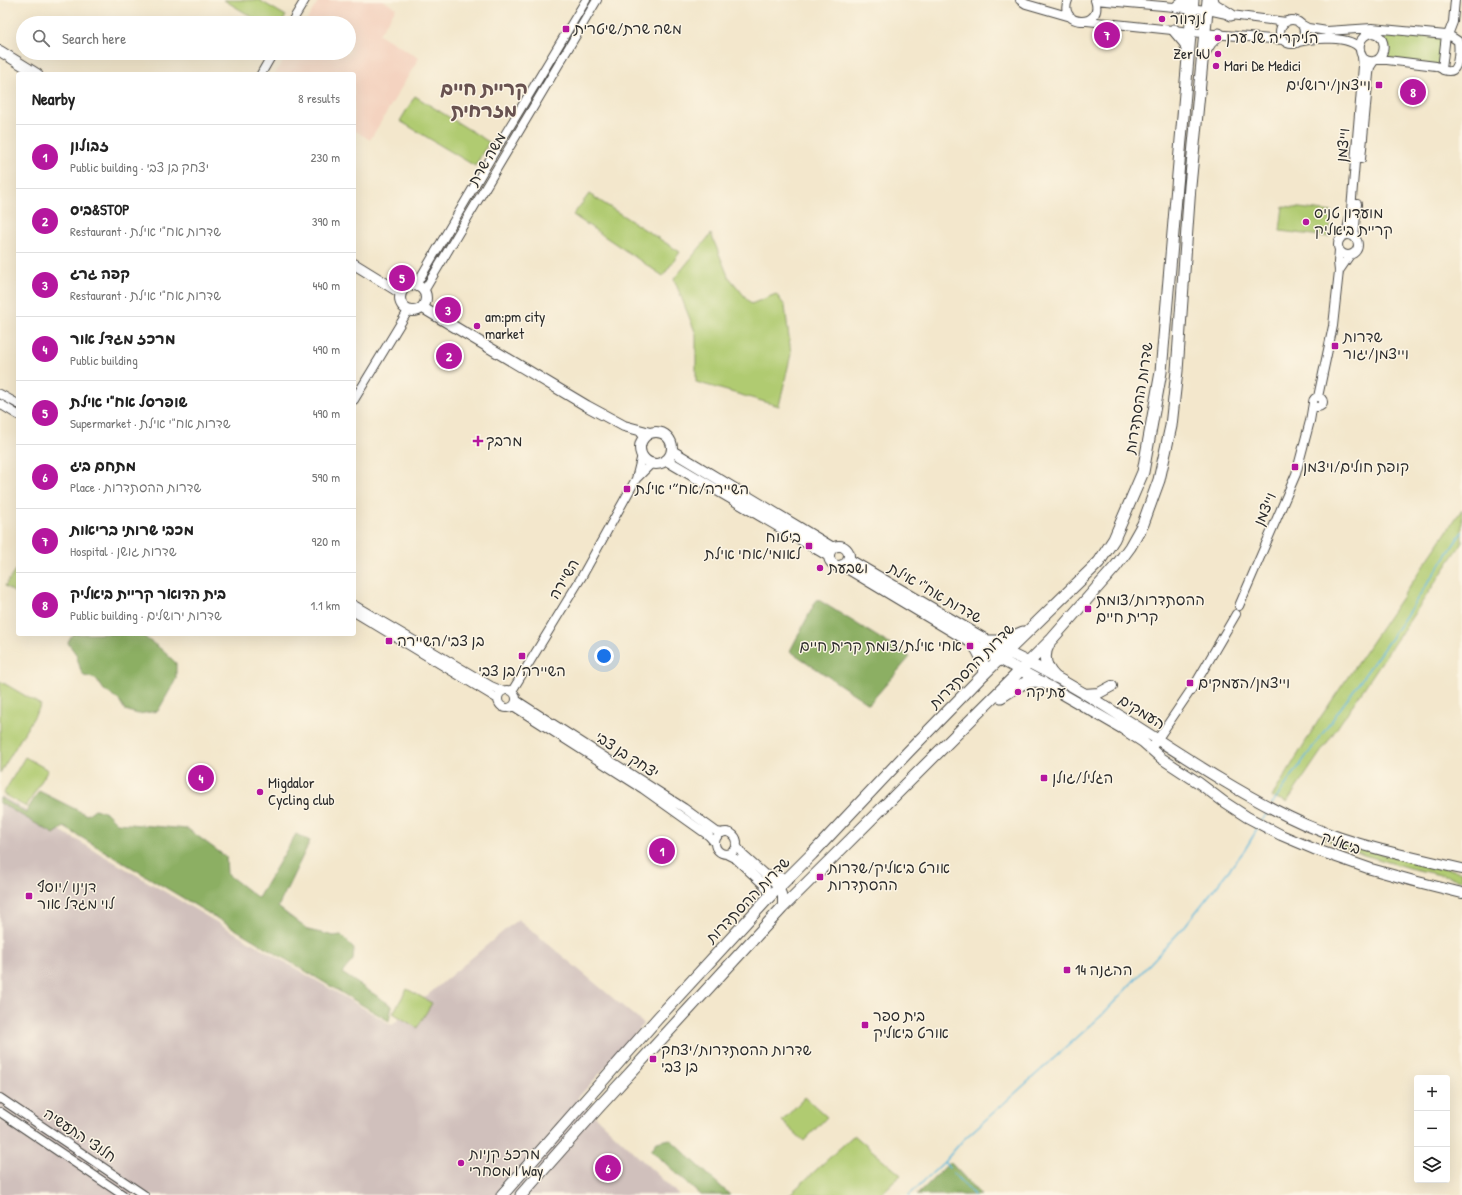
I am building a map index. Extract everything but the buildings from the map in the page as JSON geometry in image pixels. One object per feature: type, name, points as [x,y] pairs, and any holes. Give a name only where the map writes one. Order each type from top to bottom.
[{"type":"highway","points":[[1209,3],[1231,15]]},
{"type":"highway","name":"שדרות ההסתדרות","points":[[521,1195],[598,1108],[782,908],[1052,639],[1116,566],[1130,547],[1143,524],[1159,480],[1171,426],[1177,372],[1190,186],[1209,3]]},
{"type":"highway","name":"שדרות ההסתדרות","points":[[502,1195],[657,1019],[770,896],[983,675],[1099,562],[1114,539],[1142,472],[1161,372],[1193,4]]},
{"type":"highway","points":[[1174,30],[1185,43],[1189,56]]},
{"type":"highway","points":[[1204,56],[1210,42],[1219,34]]},
{"type":"highway","points":[[988,641],[1002,641],[1032,627]]},
{"type":"highway","points":[[1052,639],[1046,648],[1045,657],[1048,669],[1055,677]]},
{"type":"highway","points":[[973,644],[981,657],[984,668],[983,675]]},
{"type":"highway","points":[[979,712],[1023,683],[1033,680],[1042,682]]},
{"type":"highway","points":[[767,876],[782,879],[789,878]]},
{"type":"highway","points":[[529,1195],[598,1108]]},
{"type":"highway","points":[[496,1195],[530,1159],[538,1155]]},
{"type":"main road","points":[[0,51],[34,72]]},
{"type":"main road","points":[[356,265],[401,293]]},
{"type":"main road","points":[[407,286],[420,288],[427,298],[423,308],[418,311],[408,311],[401,304],[401,293],[407,286]]},
{"type":"main road","points":[[423,308],[587,406],[624,426],[650,433],[660,432],[665,434],[671,441],[672,451],[662,463],[652,463],[642,455],[640,449],[641,444],[643,439],[650,433]]},
{"type":"main road","points":[[624,426],[641,444]]},
{"type":"main road","points":[[672,451],[831,552]]},
{"type":"main road","points":[[666,460],[831,552]]},
{"type":"main road","points":[[838,546],[843,547],[848,551],[845,562],[834,564],[831,562],[831,552],[838,546]]},
{"type":"main road","name":"שדרות אח\"י אילת","points":[[845,562],[988,641],[1003,656]]},
{"type":"main road","name":"שדרות אח\"י אילת","points":[[845,562],[973,644],[1025,666]]},
{"type":"main road","name":"העמקים","points":[[1025,666],[1055,677],[1238,789]]},
{"type":"main road","name":"העמקים","points":[[1025,666],[1042,682],[1143,742],[1162,758],[1218,798]]},
{"type":"main road","points":[[1084,694],[1099,693],[1112,686]]},
{"type":"main road","name":"ביאליק","points":[[1238,789],[1288,817],[1321,832],[1352,843],[1462,869]]},
{"type":"main road","name":"ביאליק","points":[[1218,798],[1240,813],[1281,835],[1319,851],[1408,880],[1462,893]]},
{"type":"street","points":[[295,16],[305,0]]},
{"type":"street","name":"משה שרת","points":[[420,288],[586,0]]},
{"type":"street","name":"משה שרת","points":[[420,288],[597,0]]},
{"type":"street","points":[[1020,0],[1026,4],[1070,17],[1079,22],[1087,21],[1283,40],[1289,44],[1313,39],[1352,42],[1357,45],[1361,53],[1368,61],[1387,60],[1436,66],[1446,71],[1453,70],[1458,58],[1458,41],[1447,35],[1372,28],[1328,31]]},
{"type":"street","points":[[1068,0],[1067,8],[1070,17]]},
{"type":"street","points":[[1087,21],[1096,10],[1095,0],[1181,4],[1209,3]]},
{"type":"street","points":[[1442,69],[1447,35],[1453,22],[1455,0]]},
{"type":"street","points":[[1231,15],[1286,22],[1292,20],[1308,28],[1346,34],[1372,34],[1402,31]]},
{"type":"street","points":[[1283,40],[1280,32],[1282,26],[1286,22]]},
{"type":"street","points":[[1296,43],[1304,34],[1304,30],[1299,23]]},
{"type":"street","points":[[1361,53],[1361,40],[1372,34]]},
{"type":"street","points":[[1372,34],[1382,39],[1384,45],[1383,53],[1376,61]]},
{"type":"street","name":"וייצמן","points":[[1350,236],[1363,66],[1361,53]]},
{"type":"street","points":[[262,72],[269,60]]},
{"type":"street","name":"וייצמן","points":[[1350,236],[1370,66],[1376,61]]},
{"type":"street","points":[[1350,236],[1357,241],[1357,248],[1354,253],[1344,255],[1339,250],[1339,240],[1350,236]]},
{"type":"street","name":"וייצמן","points":[[1150,749],[1197,681],[1237,610],[1296,474],[1310,421],[1317,402],[1333,326],[1339,272],[1339,250]]},
{"type":"street","name":"וייצמן","points":[[1339,272],[1350,255]]},
{"type":"street","points":[[356,397],[408,311]]},
{"type":"street","points":[[0,394],[16,403]]},
{"type":"street","points":[[0,404],[16,414]]},
{"type":"street","name":"השיירה","points":[[512,691],[581,578],[636,478],[642,455]]},
{"type":"street","name":"השיירה","points":[[636,478],[652,463]]},
{"type":"street","points":[[356,606],[491,686],[503,691],[512,691],[516,695],[515,703],[508,708],[502,706],[498,699],[356,613]]},
{"type":"street","points":[[498,699],[503,691]]},
{"type":"street","name":"יצחק בן צבי","points":[[515,703],[684,808],[714,830],[722,834],[731,834],[736,839],[736,845],[743,855],[779,887]]},
{"type":"street","name":"יצחק בן צבי","points":[[515,703],[648,793],[708,836],[715,843],[719,852],[736,859],[764,885],[770,896]]},
{"type":"street","points":[[715,843],[718,836],[722,834]]},
{"type":"street","points":[[726,854],[732,852],[736,845]]},
{"type":"street","points":[[779,887],[782,894],[782,908]]},
{"type":"street","name":"חלוצי התעשיה","points":[[0,1098],[144,1195]]},
{"type":"street","name":"חלוצי התעשיה","points":[[0,1112],[123,1195]]},
{"type":"shaded area","points":[[319,0],[382,0],[396,8],[379,34],[419,58],[370,140],[356,131],[356,72],[276,72],[284,60],[356,60],[356,16],[309,16]]},
{"type":"shaded area","points":[[0,795],[392,1025],[518,919],[644,1024],[577,1099],[679,1195],[0,1195]]},
{"type":"green space","points":[[224,0],[259,0],[286,16],[250,16]]},
{"type":"green space","points":[[1395,33],[1444,38],[1440,66],[1385,58],[1385,36]]},
{"type":"green space","points":[[415,96],[489,142],[475,166],[400,121]]},
{"type":"green space","points":[[589,194],[680,252],[663,276],[573,215]]},
{"type":"green space","name":"מועדון טניס קריית ביאליק","points":[[1283,206],[1332,212],[1329,237],[1280,231]]},
{"type":"green space","points":[[711,234],[728,276],[751,304],[776,294],[785,306],[791,354],[779,406],[696,382],[696,334],[674,279]]},
{"type":"green space","points":[[1462,509],[1462,543],[1287,802],[1272,797],[1320,718]]},
{"type":"green space","points":[[16,569],[16,594],[5,586]]},
{"type":"green space","points":[[817,599],[910,657],[869,704],[790,651]]},
{"type":"green space","points":[[72,636],[143,636],[161,649],[176,663],[176,679],[158,711],[138,714],[125,710],[119,700],[104,690],[97,680],[84,676],[76,654],[68,643]]},
{"type":"green space","points":[[0,681],[41,705],[0,773]]},
{"type":"green space","points":[[25,757],[48,770],[26,807],[3,794]]},
{"type":"green space","points":[[39,791],[87,815],[95,809],[107,813],[117,823],[188,829],[226,857],[227,874],[258,898],[296,834],[310,841],[278,907],[308,930],[334,936],[341,935],[354,948],[353,960],[342,973],[392,1006],[389,1021],[64,827],[54,834],[0,803],[0,798],[26,812]]},
{"type":"green space","points":[[1323,838],[1378,853],[1462,872],[1462,880],[1409,868],[1364,855]]},
{"type":"green space","points":[[407,989],[432,1003],[417,1028],[393,1013]]},
{"type":"green space","points":[[805,1097],[827,1117],[804,1141],[782,1121]]},
{"type":"green space","points":[[854,1135],[901,1175],[880,1195],[789,1195]]},
{"type":"green space","points":[[670,1139],[730,1195],[700,1195],[651,1150],[657,1142]]},
{"type":"green space","points":[[950,1162],[981,1195],[917,1195]]},
{"type":"waterway","points":[[1272,804],[1391,638],[1462,532]]},
{"type":"waterway","points":[[1262,821],[1268,811]]},
{"type":"waterway","points":[[909,1195],[944,1162],[963,1140],[1101,1016],[1184,927],[1244,851],[1258,828]]},
{"type":"waterway","points":[[944,1162],[949,1168]]},
{"type":"waterway","points":[[953,1173],[974,1195]]},
{"type":"place","name":"לנדוור","points":[[1162,19]]},
{"type":"place","name":"משה שרת/שיטרית","points":[[566,29]]},
{"type":"place","name":"מכבי שרותי בריאות","points":[[1107,35]]},
{"type":"place","name":"הליקריה של ערן","points":[[1218,38]]},
{"type":"place","name":"Zer 4U","points":[[1218,54]]},
{"type":"place","name":"Mari De Medici","points":[[1216,66]]},
{"type":"place","name":"וייצמן/ירושלים","points":[[1379,85]]},
{"type":"place","name":"בית הדואר קריית ביאליק","points":[[1413,92]]},
{"type":"place","name":"מועדון טניס קריית ביאליק","points":[[1306,222]]},
{"type":"place","name":"שופרסל אח\"י אילת","points":[[402,278]]},
{"type":"place","name":"קפה גרג","points":[[448,310]]},
{"type":"place","name":"am:pm city market","points":[[477,326]]},
{"type":"place","name":"שדרות וייצמן/יגור","points":[[1335,346]]},
{"type":"place","name":"ביס&STOP","points":[[449,356]]},
{"type":"place","name":"מרבך","points":[[478,441]]},
{"type":"place","name":"קופת חולים/ויצמן","points":[[1295,467]]},
{"type":"place","name":"השיירה/אח״י אילת","points":[[627,489]]},
{"type":"place","name":"ביטוח לאומי/אחי אילת","points":[[809,546]]},
{"type":"place","name":"ושבעת","points":[[820,568]]},
{"type":"place","name":"ההסתדרות/צומת קרית חיים","points":[[1088,609]]},
{"type":"place","name":"בן צבי/השיירה","points":[[389,641]]},
{"type":"place","name":"אחי אילת/צומת קרית חיים","points":[[970,646]]},
{"type":"place","name":"השיירה/בן צבי","points":[[522,656]]},
{"type":"place","name":"וייצמן/העמקים","points":[[1190,683]]},
{"type":"place","name":"עתיקה","points":[[1018,692]]},
{"type":"place","name":"מרכז מגדל אור","points":[[201,778]]},
{"type":"place","name":"הגליל/גולן","points":[[1044,778]]},
{"type":"place","name":"Migdalor Cycling club","points":[[260,792]]},
{"type":"place","name":"זבולון","points":[[662,851]]},
{"type":"place","name":"אורט ביאליק/שדרות ההסתדרות","points":[[820,877]]},
{"type":"place","name":"דנינו /יוסף לוי מגדל אור","points":[[29,896]]},
{"type":"place","name":"ההגנה 14","points":[[1067,970]]},
{"type":"place","name":"בית ספר אורט ביאליק","points":[[865,1025]]},
{"type":"place","name":"שדרות ההסתדרות/יצחק בן צבי","points":[[653,1059]]},
{"type":"place","name":"מרכז קניות מסחרי I Way","points":[[461,1163]]},
{"type":"place","name":"מתחם ביג","points":[[608,1168]]},
{"type":"district","name":"קריית חיים מזרחית","points":[[484,99]]}]
